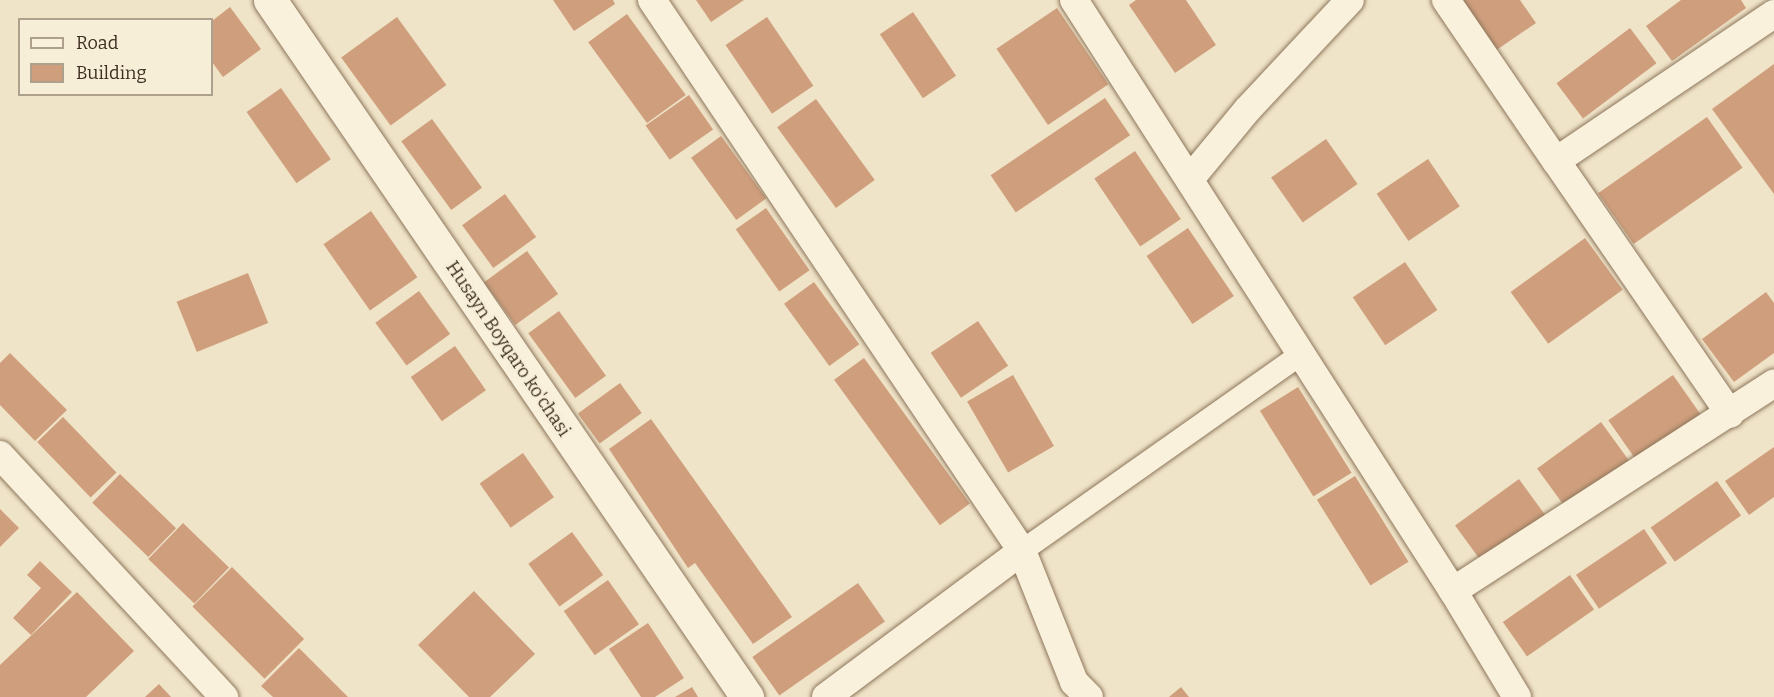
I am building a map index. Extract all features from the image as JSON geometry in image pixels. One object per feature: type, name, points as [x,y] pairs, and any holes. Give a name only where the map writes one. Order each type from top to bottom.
[{"type":"main road","name":"Husayn Boyqaro ko'chasi","points":[[270,0],[747,697]]},
{"type":"street","points":[[652,0],[1022,551],[1074,682],[1089,697]]},
{"type":"street","points":[[1074,0],[1303,353],[1517,697]]},
{"type":"street","points":[[1190,179],[1248,109],[1350,0]]},
{"type":"street","points":[[1446,0],[1730,414]]},
{"type":"street","points":[[1556,161],[1774,14]]},
{"type":"street","points":[[826,697],[1022,551],[1303,353]]},
{"type":"street","points":[[1453,591],[1730,414],[1774,383]]},
{"type":"street","points":[[0,456],[224,697]]},
{"type":"building","points":[[553,0],[613,0],[615,4],[574,31]]},
{"type":"building","points":[[696,0],[744,0],[711,22]]},
{"type":"building","points":[[1136,0],[1186,0],[1216,45],[1175,73],[1129,5]]},
{"type":"building","points":[[1460,0],[1520,0],[1536,23],[1495,51]]},
{"type":"building","points":[[1681,0],[1741,0],[1746,8],[1672,61],[1646,26]]},
{"type":"building","points":[[230,7],[261,49],[223,77],[213,63],[213,20]]},
{"type":"building","points":[[1057,8],[1108,84],[1048,125],[996,49]]},
{"type":"building","points":[[913,12],[956,76],[923,98],[880,34]]},
{"type":"building","points":[[627,14],[686,95],[647,123],[588,42]]},
{"type":"building","points":[[397,17],[446,85],[391,126],[341,58]]},
{"type":"building","points":[[767,17],[813,86],[772,114],[726,45]]},
{"type":"building","points":[[1630,28],[1656,63],[1583,119],[1557,83]]},
{"type":"building","points":[[1774,64],[1774,194],[1712,109]]},
{"type":"building","points":[[281,88],[331,159],[296,183],[247,112]]},
{"type":"building","points":[[689,95],[713,129],[670,160],[646,125]]},
{"type":"building","points":[[1105,98],[1130,135],[1016,212],[991,175]]},
{"type":"building","points":[[816,99],[875,180],[836,208],[777,127]]},
{"type":"building","points":[[1707,117],[1743,168],[1634,244],[1598,193]]},
{"type":"building","points":[[432,119],[482,188],[451,210],[401,141]]},
{"type":"building","points":[[721,136],[766,198],[736,220],[691,158]]},
{"type":"building","points":[[1326,139],[1358,184],[1303,222],[1271,177]]},
{"type":"building","points":[[1135,151],[1181,219],[1140,246],[1094,178]]},
{"type":"building","points":[[1428,159],[1460,206],[1408,241],[1377,194]]},
{"type":"building","points":[[505,194],[536,237],[493,268],[462,225]]},
{"type":"building","points":[[766,208],[810,270],[779,291],[736,229]]},
{"type":"building","points":[[371,211],[417,277],[370,311],[323,244]]},
{"type":"building","points":[[1188,228],[1234,296],[1192,324],[1147,256]]},
{"type":"building","points":[[1585,238],[1623,290],[1548,344],[1511,292]]},
{"type":"building","points":[[527,251],[558,294],[515,325],[484,282]]},
{"type":"building","points":[[1405,262],[1437,310],[1385,345],[1353,297]]},
{"type":"building","points":[[248,273],[268,323],[197,352],[177,302]]},
{"type":"building","points":[[814,282],[859,344],[829,366],[784,304]]},
{"type":"building","points":[[419,291],[450,334],[406,366],[375,323]]},
{"type":"building","points":[[1766,292],[1774,303],[1774,353],[1734,382],[1702,339]]},
{"type":"building","points":[[559,311],[606,376],[575,398],[528,333]]},
{"type":"building","points":[[978,321],[1008,366],[961,398],[931,353]]},
{"type":"building","points":[[455,346],[486,390],[442,421],[411,377]]},
{"type":"building","points":[[10,353],[67,410],[35,441],[0,405],[0,363]]},
{"type":"building","points":[[864,358],[970,504],[940,525],[834,380]]},
{"type":"building","points":[[1013,375],[1054,446],[1008,473],[967,402]]},
{"type":"building","points":[[1673,375],[1705,420],[1640,465],[1608,420]]},
{"type":"building","points":[[620,383],[642,413],[600,443],[578,414]]},
{"type":"building","points":[[1298,387],[1352,473],[1313,496],[1260,411]]},
{"type":"building","points":[[63,417],[116,472],[91,497],[37,442]]},
{"type":"building","points":[[651,419],[792,617],[753,644],[695,563],[688,568],[609,449]]},
{"type":"building","points":[[1601,422],[1633,466],[1569,512],[1537,468]]},
{"type":"building","points":[[1774,447],[1774,497],[1749,515],[1725,481]]},
{"type":"building","points":[[523,453],[554,497],[511,528],[480,483]]},
{"type":"building","points":[[120,474],[176,528],[148,557],[92,503]]},
{"type":"building","points":[[1355,476],[1409,562],[1370,585],[1317,500]]},
{"type":"building","points":[[1519,479],[1551,523],[1487,569],[1455,525]]},
{"type":"building","points":[[1717,481],[1741,515],[1675,562],[1651,527]]},
{"type":"building","points":[[0,509],[19,528],[0,547]]},
{"type":"building","points":[[183,523],[229,567],[194,603],[148,559]]},
{"type":"building","points":[[1644,529],[1667,563],[1599,609],[1576,575]]},
{"type":"building","points":[[572,532],[603,575],[559,607],[528,564]]},
{"type":"building","points":[[40,561],[72,592],[31,635],[13,618],[41,588],[27,575]]},
{"type":"building","points":[[232,567],[304,639],[265,679],[192,607]]},
{"type":"building","points":[[1570,575],[1594,609],[1527,656],[1503,622]]},
{"type":"building","points":[[608,580],[639,624],[595,655],[564,611]]},
{"type":"building","points":[[858,583],[885,622],[779,695],[752,657]]},
{"type":"building","points":[[474,591],[535,654],[490,697],[469,697],[418,645]]},
{"type":"building","points":[[77,592],[134,651],[86,697],[0,697],[0,665]]},
{"type":"building","points":[[648,623],[684,678],[655,697],[641,697],[609,649]]},
{"type":"building","points":[[299,648],[348,697],[273,697],[261,686]]},
{"type":"building","points":[[159,684],[171,697],[145,697]]},
{"type":"building","points":[[692,687],[698,697],[675,697]]},
{"type":"building","points":[[1181,687],[1189,697],[1169,697]]}]
